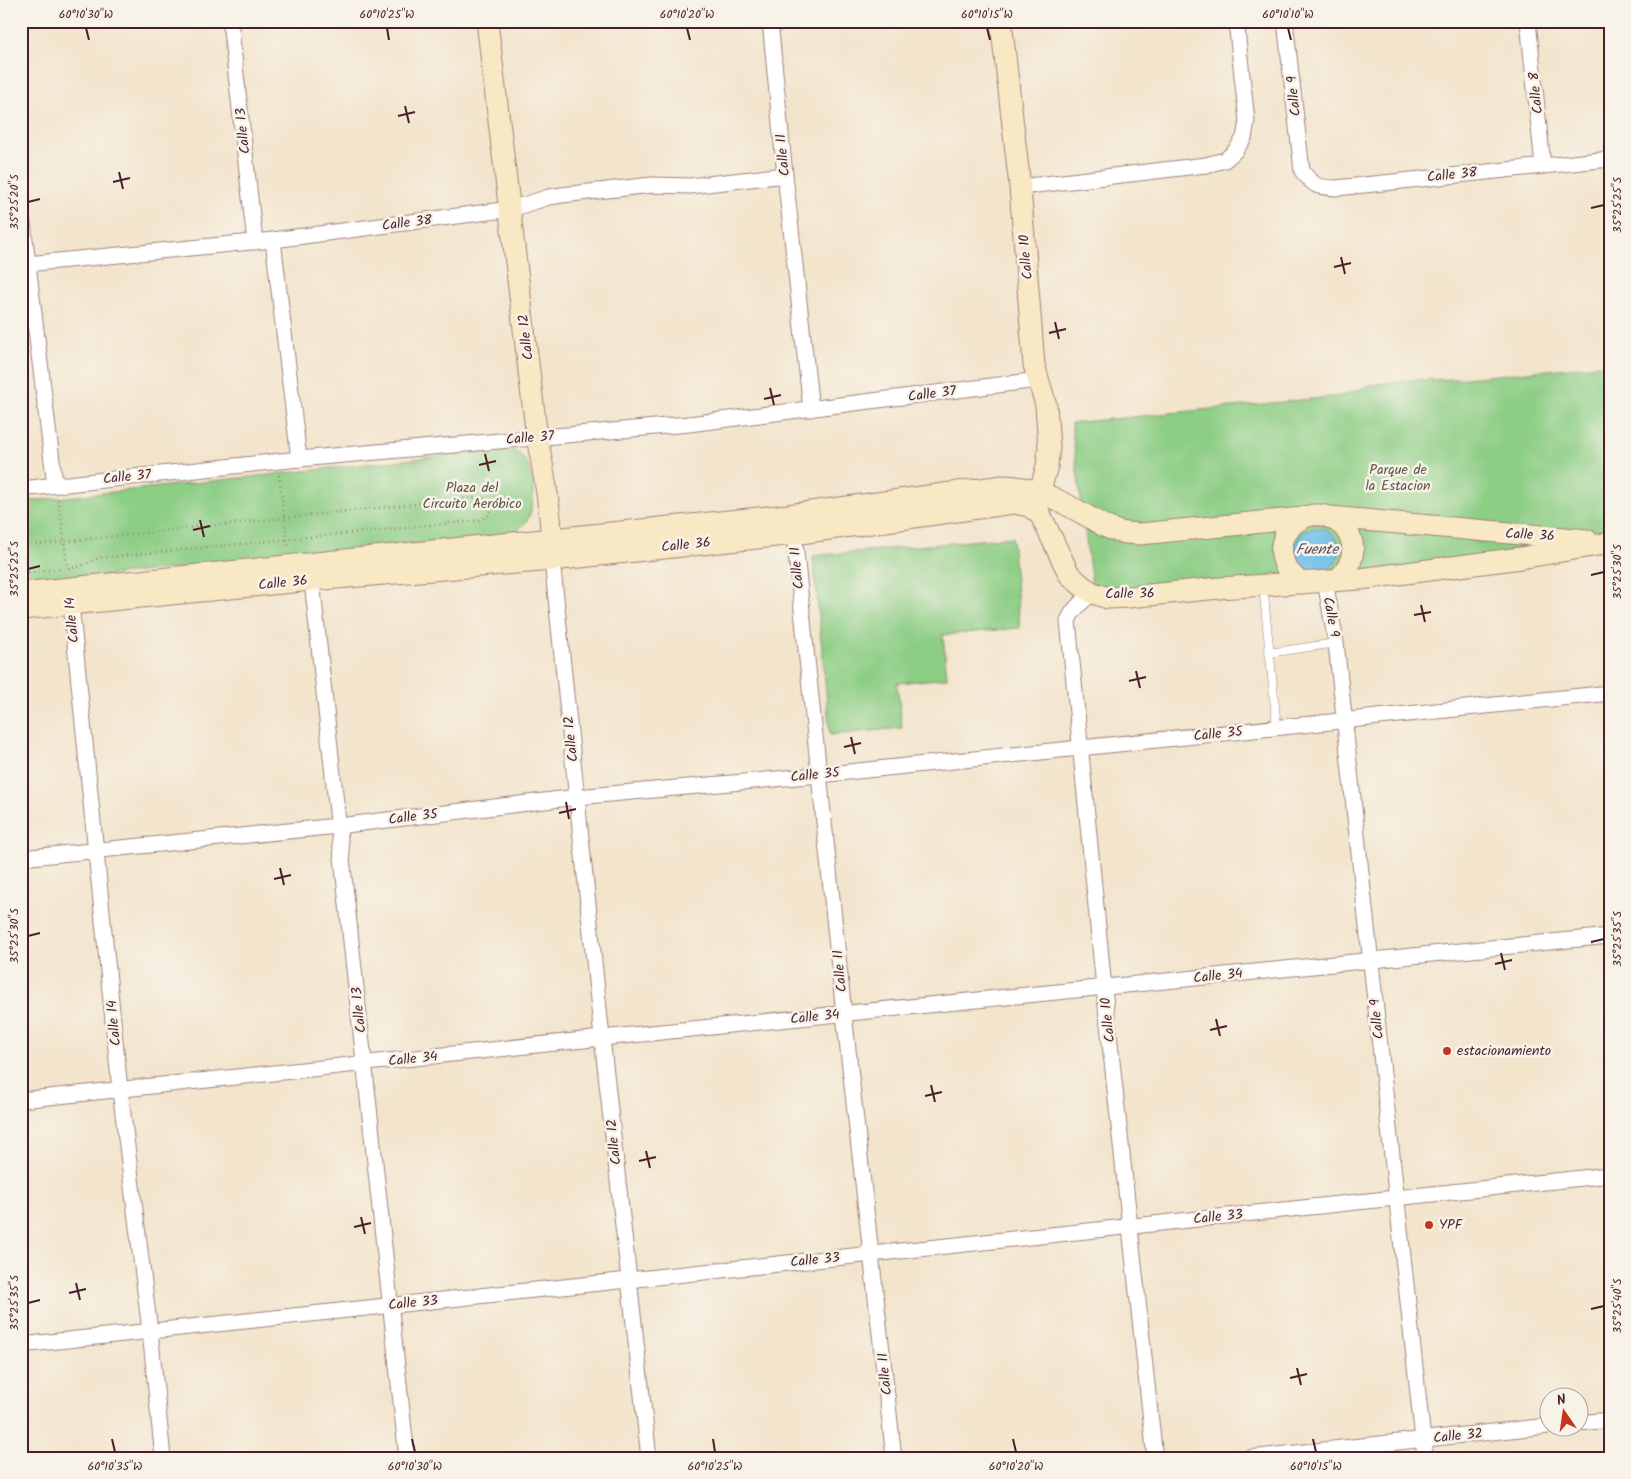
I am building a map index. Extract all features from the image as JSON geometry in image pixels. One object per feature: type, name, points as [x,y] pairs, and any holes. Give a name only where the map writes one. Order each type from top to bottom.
[{"type":"street","name":"Calle 13","points":[[230,21],[255,242]]},
{"type":"street","name":"Calle 12","points":[[487,21],[537,438],[545,473],[602,1038],[649,1458]]},
{"type":"street","name":"Calle 11","points":[[770,21],[811,409]]},
{"type":"street","name":"Calle 10","points":[[1001,21],[1020,187],[1034,365],[1046,405],[1049,447],[1047,466],[1040,491]]},
{"type":"street","points":[[1020,187],[1206,166],[1224,160],[1235,151],[1244,138],[1247,121],[1236,21]]},
{"type":"street","name":"Calle 9","points":[[1285,21],[1302,170]]},
{"type":"street","name":"Calle 8","points":[[1528,21],[1543,166]]},
{"type":"street","name":"Calle 38","points":[[1302,170],[1312,184],[1336,188],[1610,159]]},
{"type":"street","name":"Calle 38","points":[[27,264],[273,240],[511,209],[549,197],[562,195],[652,185],[690,186],[785,175]]},
{"type":"street","points":[[21,207],[55,485]]},
{"type":"street","points":[[273,240],[300,458]]},
{"type":"street","name":"Calle 37","points":[[21,489],[300,458],[688,424],[1038,380]]},
{"type":"street","name":"Calle 36","points":[[791,524],[1003,486],[1016,486],[1040,491],[1058,499],[1106,527],[1121,532],[1140,534],[1302,518]]},
{"type":"street","name":"Calle 36","points":[[21,592],[552,550],[1013,502],[1029,506],[1040,514],[1069,574],[1093,593],[1108,598],[1262,584],[1302,583]]},
{"type":"street","points":[[1310,516],[1330,517],[1346,529],[1350,538],[1353,547],[1350,566],[1331,580],[1302,583],[1288,571],[1281,554],[1284,537],[1294,523],[1302,518],[1310,516]]},
{"type":"street","name":"Calle 36","points":[[1330,517],[1571,538],[1610,544]]},
{"type":"street","name":"Calle 11","points":[[791,524],[894,1458]]},
{"type":"street","name":"Calle 36","points":[[1331,580],[1360,579],[1521,558],[1610,544]]},
{"type":"street","name":"Calle 13","points":[[304,569],[338,826],[407,1458]]},
{"type":"street","name":"Calle 9","points":[[1331,580],[1344,721],[1425,1458]]},
{"type":"street","name":"Calle 36","points":[[21,609],[69,587]]},
{"type":"street","name":"Calle 14","points":[[69,587],[120,1090],[150,1331],[163,1458]]},
{"type":"street","name":"Calle 10","points":[[1093,593],[1071,612],[1068,621],[1082,748],[1104,988],[1155,1458]]},
{"type":"street","name":"Calle 35","points":[[21,858],[338,826],[577,797],[819,775],[1610,693]]},
{"type":"street","name":"Calle 34","points":[[21,1100],[602,1038],[1610,936]]},
{"type":"street","name":"Calle 33","points":[[21,1345],[1610,1175]]},
{"type":"street","points":[[1588,1422],[1610,1420]]},
{"type":"street","name":"Calle 32","points":[[1249,1458],[1538,1427]]},
{"type":"lane","points":[[1262,584],[1277,728]]},
{"type":"lane","points":[[1269,653],[1336,643]]},
{"type":"path","points":[[278,461],[287,539],[304,569]]},
{"type":"path","points":[[55,485],[69,587]]},
{"type":"path","points":[[21,546],[480,497],[486,500],[490,508],[490,514],[482,520],[99,558],[79,567],[69,587]]},
{"type":"path","points":[[21,573],[69,587]]},
{"type":"green space","name":"Parque de la Estacion","points":[[1610,364],[1610,543],[1521,558],[1093,593],[1071,423],[1342,396],[1371,385],[1412,380],[1456,379]]},
{"type":"green space","name":"Plaza del Circuito Aeróbico","points":[[505,449],[516,452],[523,457],[528,465],[533,485],[533,496],[532,507],[525,523],[516,530],[498,536],[21,584],[21,502]]},
{"type":"green space","points":[[1012,537],[1020,628],[943,635],[947,678],[897,683],[902,728],[830,735],[813,556]]},
{"type":"water","name":"Fuente","points":[[1313,528],[1321,528],[1333,534],[1339,550],[1333,566],[1321,572],[1313,572],[1301,566],[1295,554],[1295,546],[1301,534]]},
{"type":"place","name":"estacionamiento","points":[[1447,1051]]},
{"type":"place","name":"YPF","points":[[1429,1225]]}]
